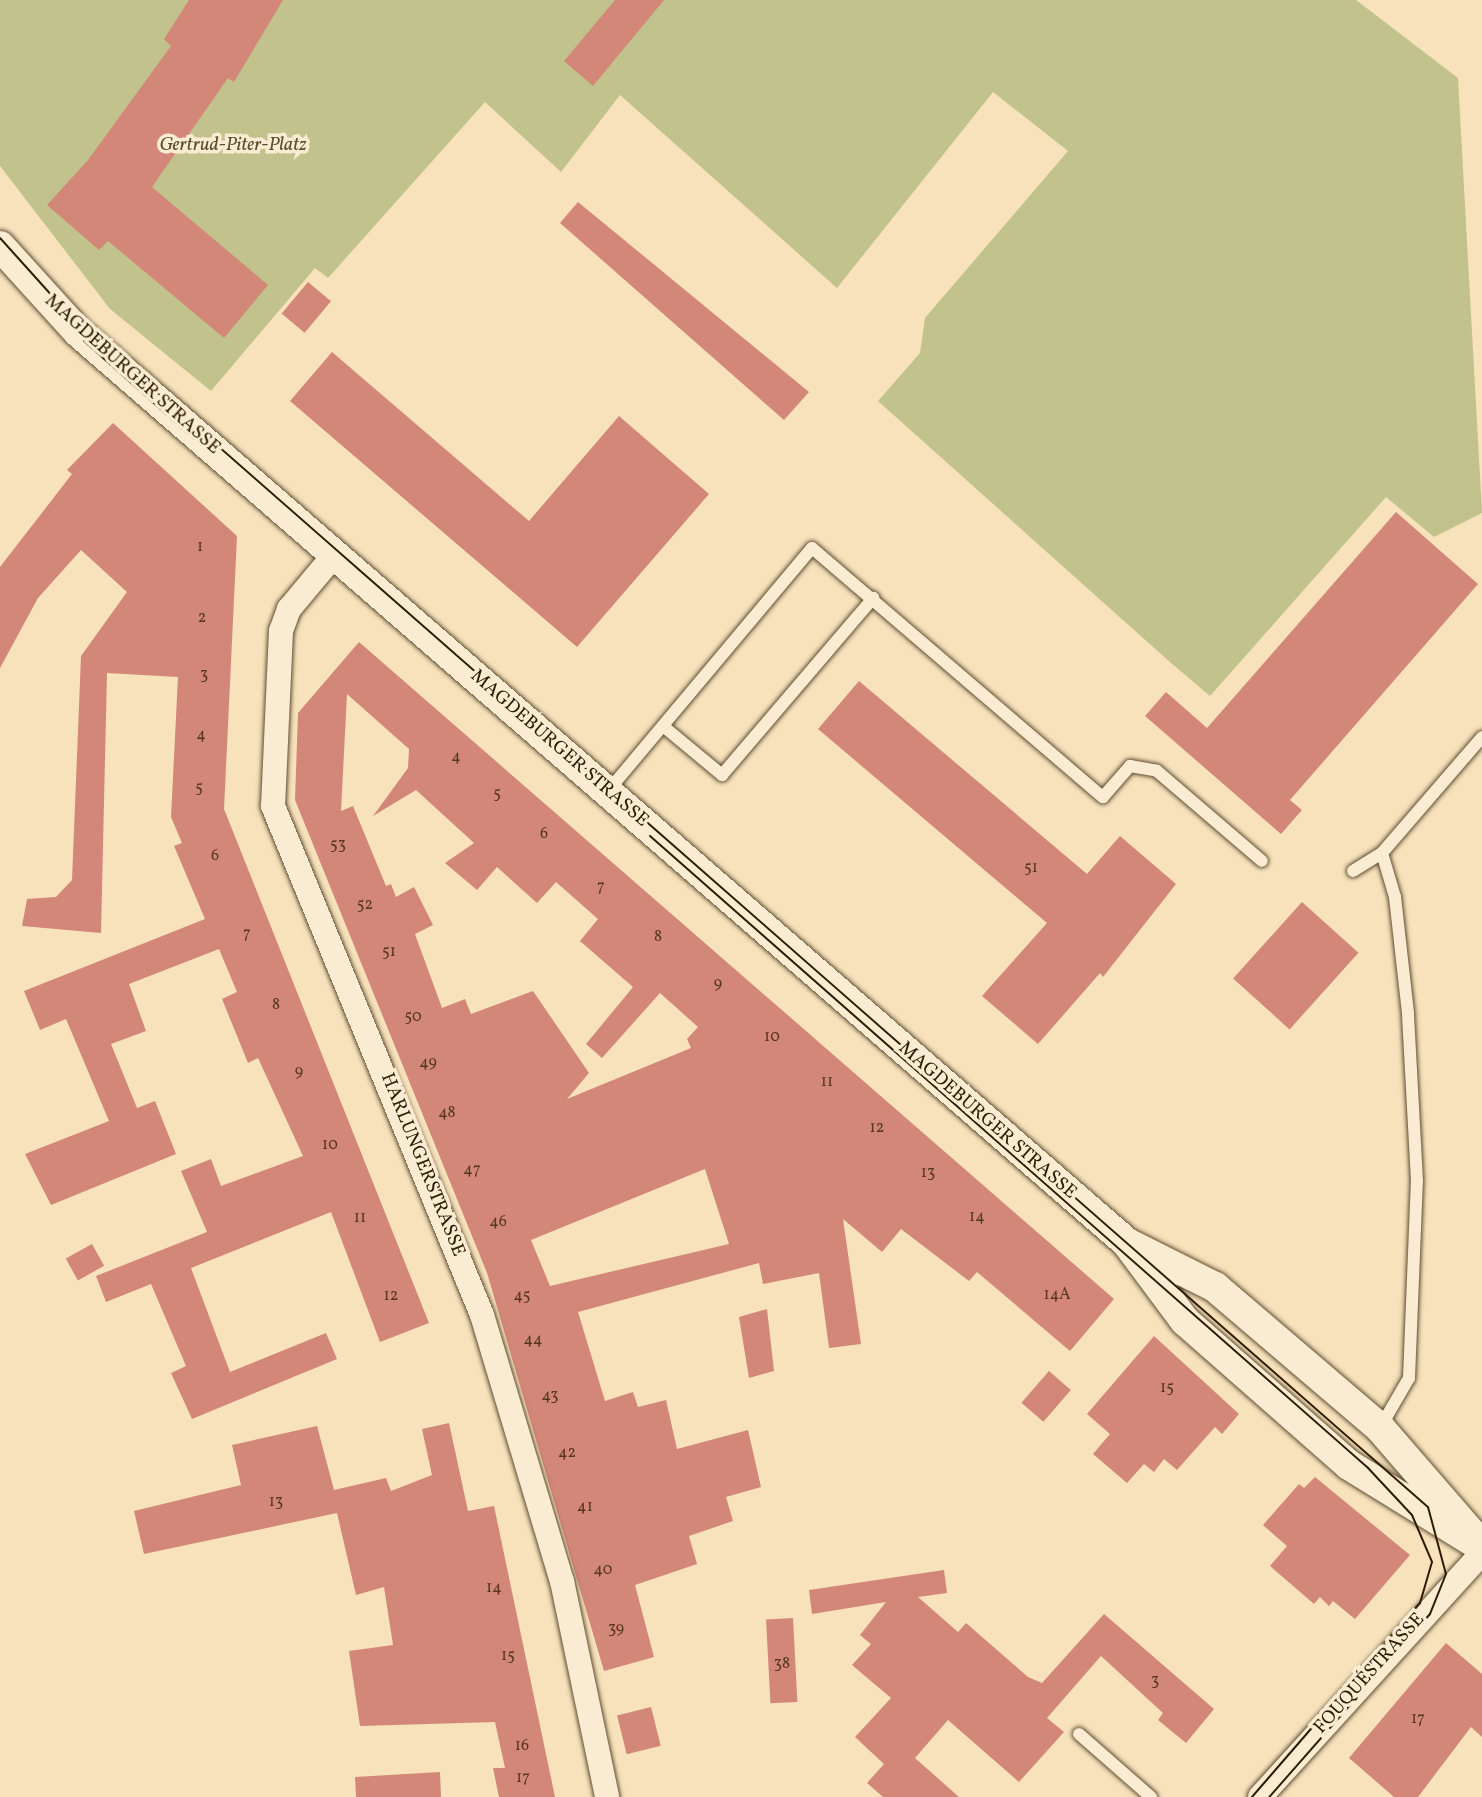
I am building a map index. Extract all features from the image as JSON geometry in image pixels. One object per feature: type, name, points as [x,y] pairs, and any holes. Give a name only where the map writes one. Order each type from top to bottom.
[{"type":"street","name":"MAGDEBURGER STRASSE","points":[[0,246],[78,331],[1127,1243],[1185,1321],[1349,1465],[1482,1549]]},
{"type":"street","name":"HARLUNGERSTRASSE","points":[[335,554],[289,609],[281,631],[273,806],[482,1315],[562,1581],[607,1797]]},
{"type":"street","name":"MAGDEBURGER STRASSE","points":[[1127,1243],[1215,1287],[1380,1429],[1482,1549]]},
{"type":"street","name":"FOUQUÉSTRASSE","points":[[1260,1797],[1482,1549]]},
{"type":"lane","points":[[607,791],[812,548],[1103,797],[1130,766],[1157,771],[1262,861]]},
{"type":"lane","points":[[663,726],[722,775],[873,598]]},
{"type":"lane","points":[[1353,871],[1382,853],[1482,737]]},
{"type":"lane","points":[[1380,1429],[1409,1378],[1417,1181],[1410,1038],[1395,897],[1382,853]]},
{"type":"lane","points":[[1079,1734],[1152,1797]]},
{"type":"green space","name":"Gertrud-Piter-Platz","points":[[0,0],[1356,0],[1458,78],[1482,513],[1434,537],[1386,497],[1210,696],[1171,663],[878,401],[920,353],[925,318],[1068,151],[993,92],[837,288],[620,95],[561,172],[485,102],[328,278],[315,268],[211,391],[110,309],[0,166]]},
{"type":"building","points":[[189,0],[283,0],[234,82],[228,78],[152,187],[268,285],[224,338],[108,241],[99,250],[47,205],[88,160],[171,46],[164,39]]},
{"type":"building","points":[[615,0],[664,0],[593,86],[564,61]]},
{"type":"building","points":[[578,202],[809,392],[784,420],[560,223]]},
{"type":"building","points":[[308,282],[331,301],[305,333],[282,313]]},
{"type":"building","points":[[332,352],[529,521],[619,416],[709,494],[577,647],[290,401]]},
{"type":"building","points":[[113,423],[237,536],[224,809],[429,1323],[380,1342],[331,1212],[191,1268],[230,1372],[326,1333],[337,1359],[192,1419],[171,1373],[186,1366],[151,1284],[106,1302],[96,1276],[207,1232],[181,1171],[211,1159],[221,1186],[303,1156],[258,1058],[248,1063],[222,999],[237,992],[219,949],[129,984],[146,1031],[111,1044],[137,1108],[155,1101],[176,1154],[51,1205],[25,1154],[109,1121],[66,1019],[40,1030],[24,991],[205,919],[174,846],[182,843],[171,817],[178,677],[107,673],[101,933],[22,926],[27,899],[56,897],[72,880],[81,656],[127,592],[81,550],[38,598],[0,668],[0,567],[72,474],[67,470]]},
{"type":"building","points":[[1396,512],[1478,584],[1290,800],[1302,810],[1281,834],[1145,716],[1166,692],[1207,728]]},
{"type":"building","points":[[359,642],[1114,1299],[1070,1351],[977,1272],[969,1281],[901,1229],[882,1252],[843,1219],[861,1344],[829,1348],[819,1273],[763,1284],[759,1263],[578,1312],[605,1401],[633,1392],[638,1407],[666,1400],[677,1449],[748,1430],[761,1487],[726,1497],[733,1521],[689,1536],[697,1564],[635,1585],[654,1657],[604,1671],[487,1273],[295,800],[298,713]],"holes":[[[347,694],[409,749],[408,768],[373,816],[416,790],[474,843],[445,863],[477,890],[497,867],[537,903],[556,882],[598,919],[580,941],[633,987],[586,1044],[602,1058],[660,993],[698,1027],[687,1039],[691,1048],[567,1099],[589,1073],[533,991],[471,1014],[465,999],[442,1008],[415,934],[433,925],[414,887],[396,897],[391,884],[386,886],[353,806],[341,811]],[[705,1169],[729,1244],[550,1286],[531,1240]]]},
{"type":"building","points":[[859,681],[1087,874],[1120,836],[1176,884],[1103,977],[1100,973],[1038,1044],[982,996],[1047,923],[818,729]]},
{"type":"building","points":[[1302,902],[1358,953],[1290,1029],[1233,979]]},
{"type":"building","points":[[92,1244],[104,1266],[78,1280],[66,1259]]},
{"type":"building","points":[[767,1309],[774,1371],[749,1378],[739,1317]]},
{"type":"building","points":[[1154,1336],[1239,1414],[1222,1434],[1215,1427],[1177,1470],[1164,1459],[1154,1472],[1144,1464],[1127,1483],[1093,1454],[1110,1434],[1087,1414]]},
{"type":"building","points":[[1049,1371],[1071,1390],[1043,1422],[1021,1403]]},
{"type":"building","points":[[449,1423],[468,1511],[494,1506],[555,1797],[499,1797],[493,1768],[505,1768],[495,1722],[360,1726],[349,1651],[393,1645],[384,1587],[356,1595],[337,1513],[144,1554],[134,1511],[241,1485],[232,1445],[317,1426],[334,1490],[386,1478],[391,1491],[432,1475],[422,1429]]},
{"type":"building","points":[[1315,1477],[1410,1555],[1355,1619],[1333,1601],[1329,1606],[1320,1597],[1314,1604],[1270,1566],[1287,1546],[1263,1525],[1299,1484],[1304,1488]]},
{"type":"building","points":[[944,1570],[947,1593],[918,1597],[958,1632],[966,1623],[1028,1677],[1042,1683],[1104,1614],[1214,1709],[1186,1743],[1158,1720],[1163,1713],[1101,1656],[1047,1718],[1064,1732],[1019,1782],[948,1720],[915,1758],[959,1797],[883,1797],[867,1783],[884,1764],[855,1737],[891,1698],[852,1665],[871,1644],[860,1635],[886,1602],[812,1614],[809,1590]]},
{"type":"building","points":[[793,1618],[797,1702],[770,1703],[766,1619]]},
{"type":"building","points":[[1446,1643],[1482,1674],[1482,1737],[1471,1727],[1418,1797],[1394,1797],[1349,1758]]},
{"type":"building","points":[[651,1707],[661,1746],[627,1754],[617,1715]]},
{"type":"building","points":[[440,1772],[441,1797],[356,1797],[355,1777]]},
{"type":"tram line","points":[[0,238],[72,318],[1428,1507],[1446,1574],[1430,1614],[1269,1797]]},
{"type":"tram line","points":[[84,341],[194,439]]},
{"type":"tram line","points":[[650,836],[1368,1468],[1412,1515],[1432,1562],[1420,1603],[1252,1797]]}]
